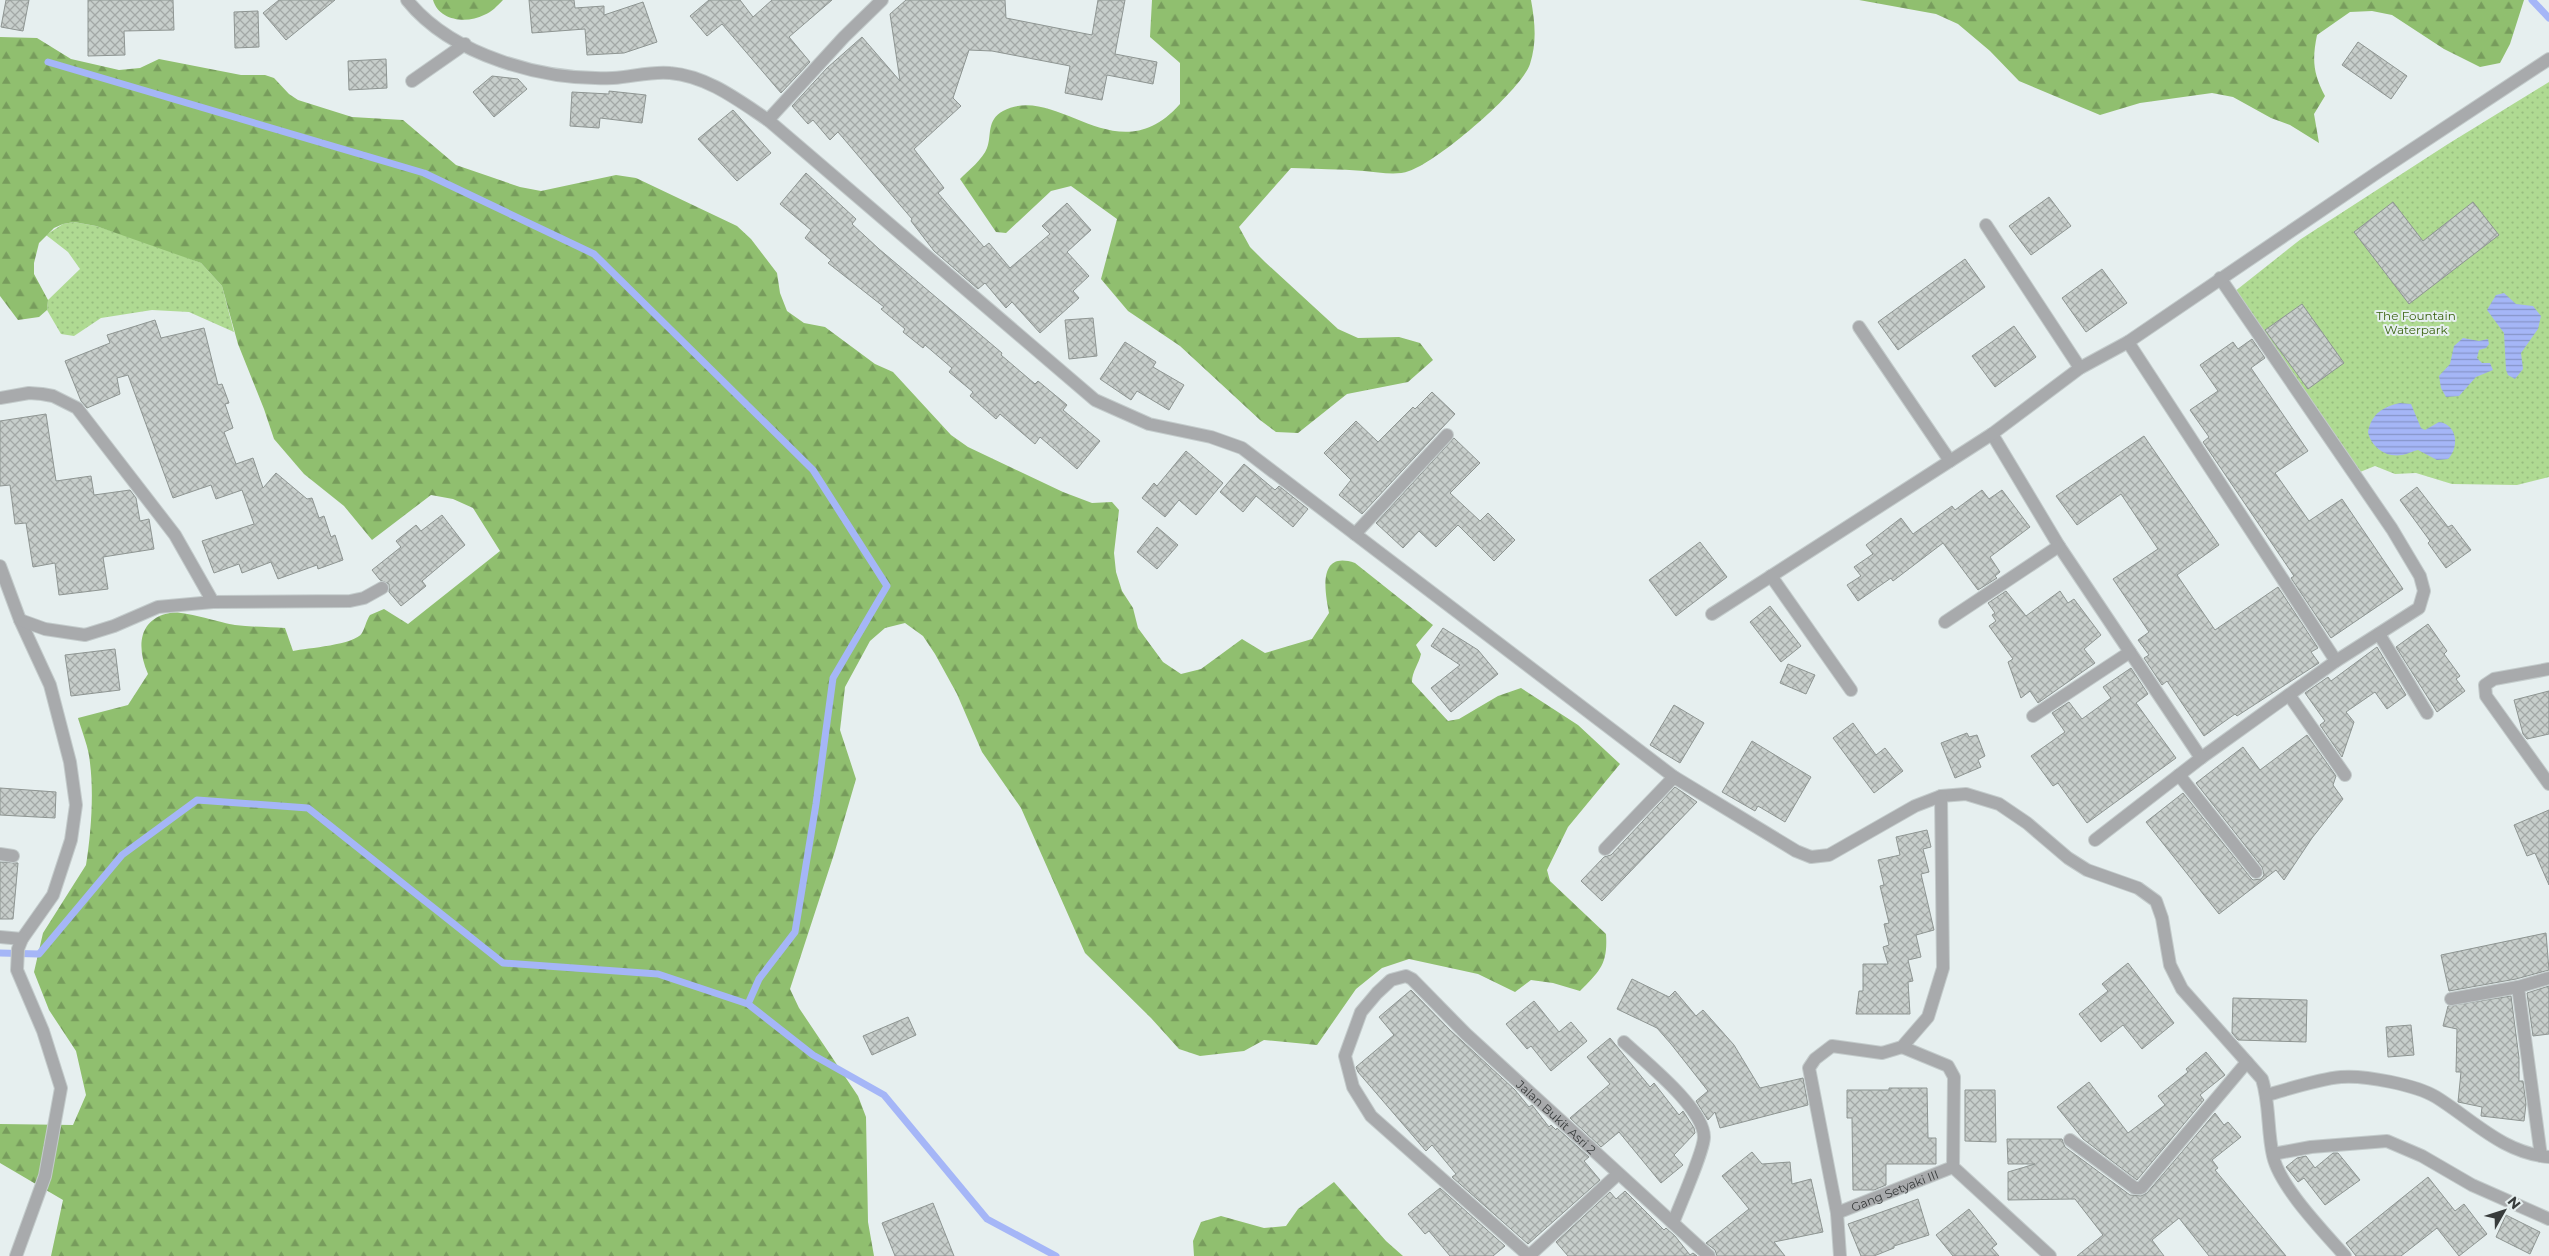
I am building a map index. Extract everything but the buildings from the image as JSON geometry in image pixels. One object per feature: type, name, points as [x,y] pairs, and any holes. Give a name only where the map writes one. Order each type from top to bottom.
[{"type":"street","points":[[407,0],[428,22],[465,44],[502,61],[538,73],[612,78],[670,72],[698,79],[733,96],[768,120],[1095,400],[1149,424],[1211,437],[1242,448],[1674,777],[1777,840],[1811,857],[1829,854],[1850,845],[1915,806],[1941,796],[1966,794],[1999,804],[2027,823],[2068,858],[2087,870],[2138,888],[2156,901],[2162,918],[2170,964],[2174,976],[2182,989],[2262,1079],[2267,1095],[2273,1154],[2284,1181],[2345,1256]]},
{"type":"street","points":[[768,120],[844,37],[882,0]]},
{"type":"street","points":[[412,81],[465,44]]},
{"type":"street","points":[[1712,614],[1992,434],[2080,368],[2128,342],[2220,278],[2543,62]]},
{"type":"street","points":[[1986,225],[2080,368]]},
{"type":"street","points":[[2095,840],[2201,758],[2336,662],[2419,608],[2424,592],[2420,576],[2392,529],[2220,278]]},
{"type":"street","points":[[1859,327],[1950,461]]},
{"type":"street","points":[[2128,342],[2336,662]]},
{"type":"street","points":[[0,398],[29,393],[47,395],[77,408],[175,535],[213,602]]},
{"type":"street","points":[[1992,434],[2059,546],[2201,758]]},
{"type":"street","points":[[1355,534],[1448,435]]},
{"type":"street","points":[[1945,622],[2059,546]]},
{"type":"street","points":[[0,566],[20,620],[50,684],[70,762],[76,805],[71,840],[53,895],[20,944],[17,970],[43,1031],[61,1088],[45,1176],[16,1256]]},
{"type":"street","points":[[1771,576],[1851,690]]},
{"type":"street","points":[[20,620],[45,629],[85,635],[114,626],[158,607],[213,602],[350,601],[364,598],[382,588]]},
{"type":"street","points":[[2379,634],[2427,713]]},
{"type":"street","points":[[2033,716],[2130,652]]},
{"type":"street","points":[[2549,669],[2494,679],[2485,685],[2486,696],[2549,784]]},
{"type":"street","points":[[2289,695],[2345,776]]},
{"type":"street","points":[[2179,776],[2256,872]]},
{"type":"street","points":[[1605,849],[1674,777]]},
{"type":"street","points":[[1840,1256],[1838,1213],[1809,1068],[1815,1058],[1832,1046],[1882,1053],[1902,1047],[1928,1017],[1943,968],[1941,796]]},
{"type":"street","points":[[0,937],[20,944]]},
{"type":"street","name":"Jalan Bukit Asri 2","points":[[1529,1256],[1371,1116],[1353,1086],[1345,1056],[1361,1012],[1391,980],[1406,976],[1412,979],[1466,1034],[1709,1256]]},
{"type":"street","points":[[2452,998],[2518,986],[2549,978]]},
{"type":"street","points":[[2267,1095],[2341,1077],[2401,1083],[2435,1096],[2483,1131],[2512,1147],[2545,1156],[2518,986]]},
{"type":"street","points":[[1624,1042],[1679,1094],[1698,1119],[1704,1137],[1673,1223]]},
{"type":"street","points":[[1902,1047],[1948,1066],[1952,1071],[1954,1077],[1953,1167],[2050,1256]]},
{"type":"street","points":[[2070,1140],[2135,1188],[2141,1188],[2247,1062]]},
{"type":"street","points":[[2273,1154],[2311,1148],[2387,1141],[2422,1156],[2472,1185],[2549,1219]]},
{"type":"street","name":"Gang Setyaki III","points":[[1838,1213],[1953,1167]]},
{"type":"street","points":[[1529,1256],[1618,1174]]},
{"type":"green space","points":[[433,0],[503,0],[487,14],[477,18],[462,20],[454,19],[441,12]]},
{"type":"green space","points":[[1152,0],[1531,0],[1535,32],[1530,64],[1523,76],[1495,108],[1457,141],[1422,165],[1409,171],[1398,173],[1291,168],[1239,227],[1250,247],[1338,329],[1358,338],[1399,337],[1420,343],[1433,360],[1408,382],[1347,394],[1298,433],[1276,432],[1260,420],[1180,346],[1128,311],[1101,279],[1117,219],[1071,186],[1051,191],[1006,233],[996,232],[960,179],[985,152],[992,123],[1003,111],[1024,105],[1045,108],[1110,130],[1133,131],[1156,124],[1180,104],[1180,63],[1150,37]]},
{"type":"green space","points":[[1859,0],[2524,0],[2510,44],[2500,63],[2480,67],[2444,49],[2392,15],[2372,11],[2350,12],[2317,35],[2314,52],[2315,66],[2318,80],[2325,96],[2314,114],[2319,143],[2290,125],[2271,118],[2233,97],[2212,93],[2140,103],[2100,115],[2019,81],[1990,51],[1958,24],[1936,14]]},
{"type":"green space","points":[[0,37],[37,38],[71,59],[119,70],[140,68],[159,59],[241,75],[265,75],[274,78],[289,94],[298,100],[352,117],[403,120],[456,165],[520,187],[541,191],[616,175],[636,178],[737,226],[751,239],[777,273],[780,293],[787,311],[804,323],[825,327],[875,364],[893,372],[951,435],[968,447],[1063,492],[1092,503],[1112,502],[1119,510],[1114,553],[1116,572],[1122,591],[1133,608],[1138,628],[1163,662],[1181,674],[1201,669],[1242,639],[1265,653],[1312,639],[1329,613],[1325,585],[1329,568],[1334,562],[1355,563],[1433,625],[1416,645],[1421,654],[1412,682],[1448,721],[1459,719],[1498,696],[1521,688],[1578,725],[1620,764],[1568,827],[1547,870],[1550,881],[1606,934],[1606,953],[1598,972],[1580,991],[1553,983],[1531,980],[1515,992],[1478,974],[1409,959],[1382,968],[1356,989],[1317,1045],[1264,1040],[1244,1051],[1200,1056],[1179,1049],[1151,1018],[1085,953],[1021,808],[982,752],[957,694],[935,654],[923,636],[905,623],[885,628],[870,641],[845,687],[840,730],[856,779],[835,851],[790,989],[799,1008],[858,1096],[866,1117],[868,1222],[874,1256],[51,1256],[63,1200],[0,1163],[0,1124],[73,1125],[86,1095],[76,1051],[49,1010],[34,972],[43,933],[86,865],[92,788],[88,752],[78,718],[128,705],[148,674],[142,655],[142,636],[151,622],[159,616],[176,613],[235,625],[285,628],[293,651],[341,643],[358,637],[362,633],[370,615],[384,609],[408,624],[500,551],[473,508],[453,499],[431,495],[372,540],[344,506],[304,474],[274,439],[238,344],[222,286],[201,263],[96,226],[74,222],[63,224],[54,228],[39,243],[34,263],[34,274],[48,300],[47,310],[39,317],[18,320],[0,296]]},
{"type":"green space","name":"The Fountain Waterpark","points":[[2549,82],[2549,477],[2517,485],[2452,484],[2416,473],[2395,474],[2375,466],[2360,472],[2234,292],[2301,239],[2448,144]]},
{"type":"green space","points":[[74,222],[96,226],[155,245],[201,263],[222,286],[234,332],[189,312],[152,310],[101,318],[74,336],[61,334],[47,310],[48,300],[80,269],[68,252],[46,235],[63,224]]},
{"type":"green space","points":[[1334,1182],[1386,1241],[1403,1256],[1194,1256],[1193,1241],[1201,1222],[1221,1216],[1264,1228],[1286,1226],[1298,1209]]},
{"type":"water","points":[[2504,293],[2516,304],[2533,306],[2541,316],[2538,329],[2521,353],[2523,369],[2515,379],[2508,375],[2506,370],[2504,333],[2487,310],[2496,295]]},
{"type":"water","points":[[2463,338],[2479,341],[2488,339],[2489,344],[2486,348],[2479,350],[2477,358],[2482,363],[2490,363],[2493,370],[2476,377],[2459,396],[2446,397],[2441,388],[2439,376],[2450,364],[2454,346]]},
{"type":"water","points":[[2400,403],[2411,404],[2421,428],[2425,430],[2439,422],[2450,427],[2455,437],[2455,443],[2452,454],[2448,459],[2437,460],[2418,450],[2402,455],[2390,455],[2376,447],[2368,432],[2372,420],[2383,409]]},
{"type":"waterway","points":[[2532,0],[2549,18]]},
{"type":"waterway","points":[[48,62],[424,173],[594,254],[813,470],[887,586],[833,678],[816,804],[795,932],[759,979],[748,1004]]},
{"type":"waterway","points":[[0,953],[39,954],[122,855],[197,800],[308,808],[503,963],[658,974],[748,1004],[813,1055],[884,1095],[987,1219],[1056,1256]]}]
